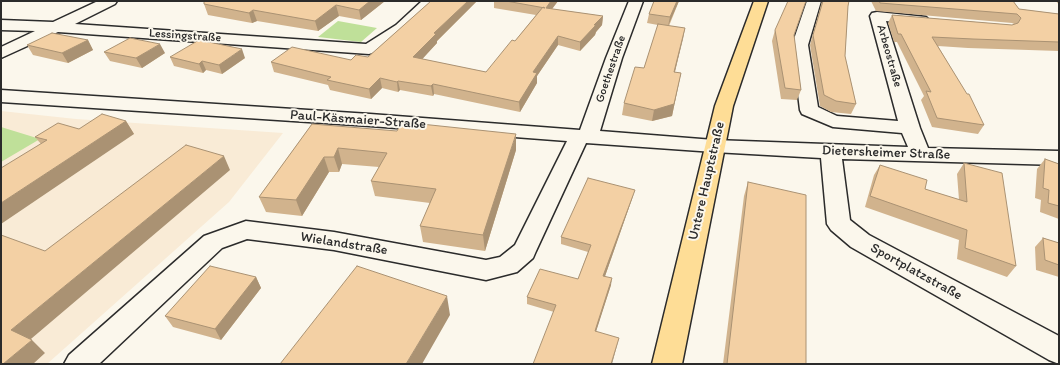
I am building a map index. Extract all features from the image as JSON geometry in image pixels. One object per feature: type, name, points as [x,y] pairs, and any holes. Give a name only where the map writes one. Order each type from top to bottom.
[{"type":"main road","name":"Untere Hauptstraße","points":[[668,364],[714,146],[724,106],[761,1]]},
{"type":"street","points":[[1,53],[110,1]]},
{"type":"street","name":"Lessingstraße","points":[[1,25],[56,27],[369,49],[401,28],[431,1]]},
{"type":"street","name":"Goethestraße","points":[[584,137],[636,1]]},
{"type":"street","points":[[814,1],[800,45],[809,110],[833,121],[910,128]]},
{"type":"street","name":"Arbeostraße","points":[[921,154],[910,128],[877,16],[938,22]]},
{"type":"street","name":"Paul-Käsmaier-Straße","points":[[1,96],[370,120],[714,146]]},
{"type":"street","name":"Wielandstraße","points":[[79,364],[213,242],[246,230],[334,241],[486,270],[508,265],[524,250],[584,137]]},
{"type":"street","name":"Dietersheimer Straße","points":[[714,146],[830,152],[1059,158]]},
{"type":"street","name":"Sportplatzstraße","points":[[830,152],[839,224],[860,241],[1059,351]]},
{"type":"shaded area","points":[[1,111],[76,119],[283,133],[229,202],[47,364],[1,364]]},
{"type":"green space","points":[[338,21],[377,28],[361,42],[318,37]]},
{"type":"green space","points":[[1,127],[40,139],[1,162]]},
{"type":"building","points":[[204,1],[370,1],[359,10],[336,5],[315,21],[253,10],[249,13],[204,4]]},
{"type":"building","points":[[431,1],[468,1],[434,33],[436,34],[413,57],[486,72],[512,40],[515,41],[543,8],[506,1],[551,1],[546,8],[603,16],[580,42],[558,36],[533,72],[537,73],[519,102],[433,84],[431,86],[397,82],[380,78],[369,89],[327,80],[331,77],[271,62],[292,47],[351,60],[356,55],[368,57]]},
{"type":"building","points":[[654,1],[677,1],[670,17],[649,14]]},
{"type":"building","points":[[788,1],[806,1],[794,35],[801,90],[785,88],[775,30]]},
{"type":"building","points":[[823,1],[849,1],[845,56],[856,104],[836,101],[824,95],[813,35]]},
{"type":"building","points":[[879,1],[1013,1],[1019,9],[1059,14],[1059,42],[932,37],[967,94],[969,94],[984,125],[937,118],[926,91],[931,92],[901,34],[898,34],[892,15],[1012,25],[1018,23],[1021,18],[1017,14],[880,3]]},
{"type":"building","points":[[658,24],[685,28],[674,72],[681,73],[674,104],[654,110],[624,103],[635,67],[644,68]]},
{"type":"building","points":[[52,33],[88,40],[62,53],[27,45]]},
{"type":"building","points":[[130,38],[160,44],[136,58],[104,52]]},
{"type":"building","points":[[199,40],[242,49],[219,65],[202,61],[199,64],[170,57]]},
{"type":"building","points":[[102,114],[126,121],[1,203],[1,168],[47,140],[35,137],[58,123],[79,129]]},
{"type":"building","points":[[402,122],[516,134],[483,235],[420,226],[436,189],[371,181],[387,153],[338,148],[334,157],[324,157],[296,200],[259,197],[312,124],[397,131]]},
{"type":"building","points":[[186,145],[224,156],[11,330],[32,340],[3,364],[1,364],[1,235],[45,251]]},
{"type":"building","points":[[1045,159],[1059,164],[1059,206],[1048,203],[1049,190],[1043,188]]},
{"type":"building","points":[[964,163],[1002,173],[1016,266],[965,248],[967,230],[870,196],[880,165],[927,180],[925,189],[967,202]]},
{"type":"building","points":[[588,178],[635,190],[603,276],[612,278],[595,331],[619,338],[611,364],[533,364],[556,305],[527,297],[540,269],[578,279],[591,245],[561,237]]},
{"type":"building","points":[[748,182],[806,195],[806,364],[727,364]]},
{"type":"building","points":[[1043,238],[1059,243],[1059,265],[1045,260]]},
{"type":"building","points":[[210,266],[256,277],[215,329],[165,316]]},
{"type":"building","points":[[357,266],[447,296],[406,364],[280,364]]}]
